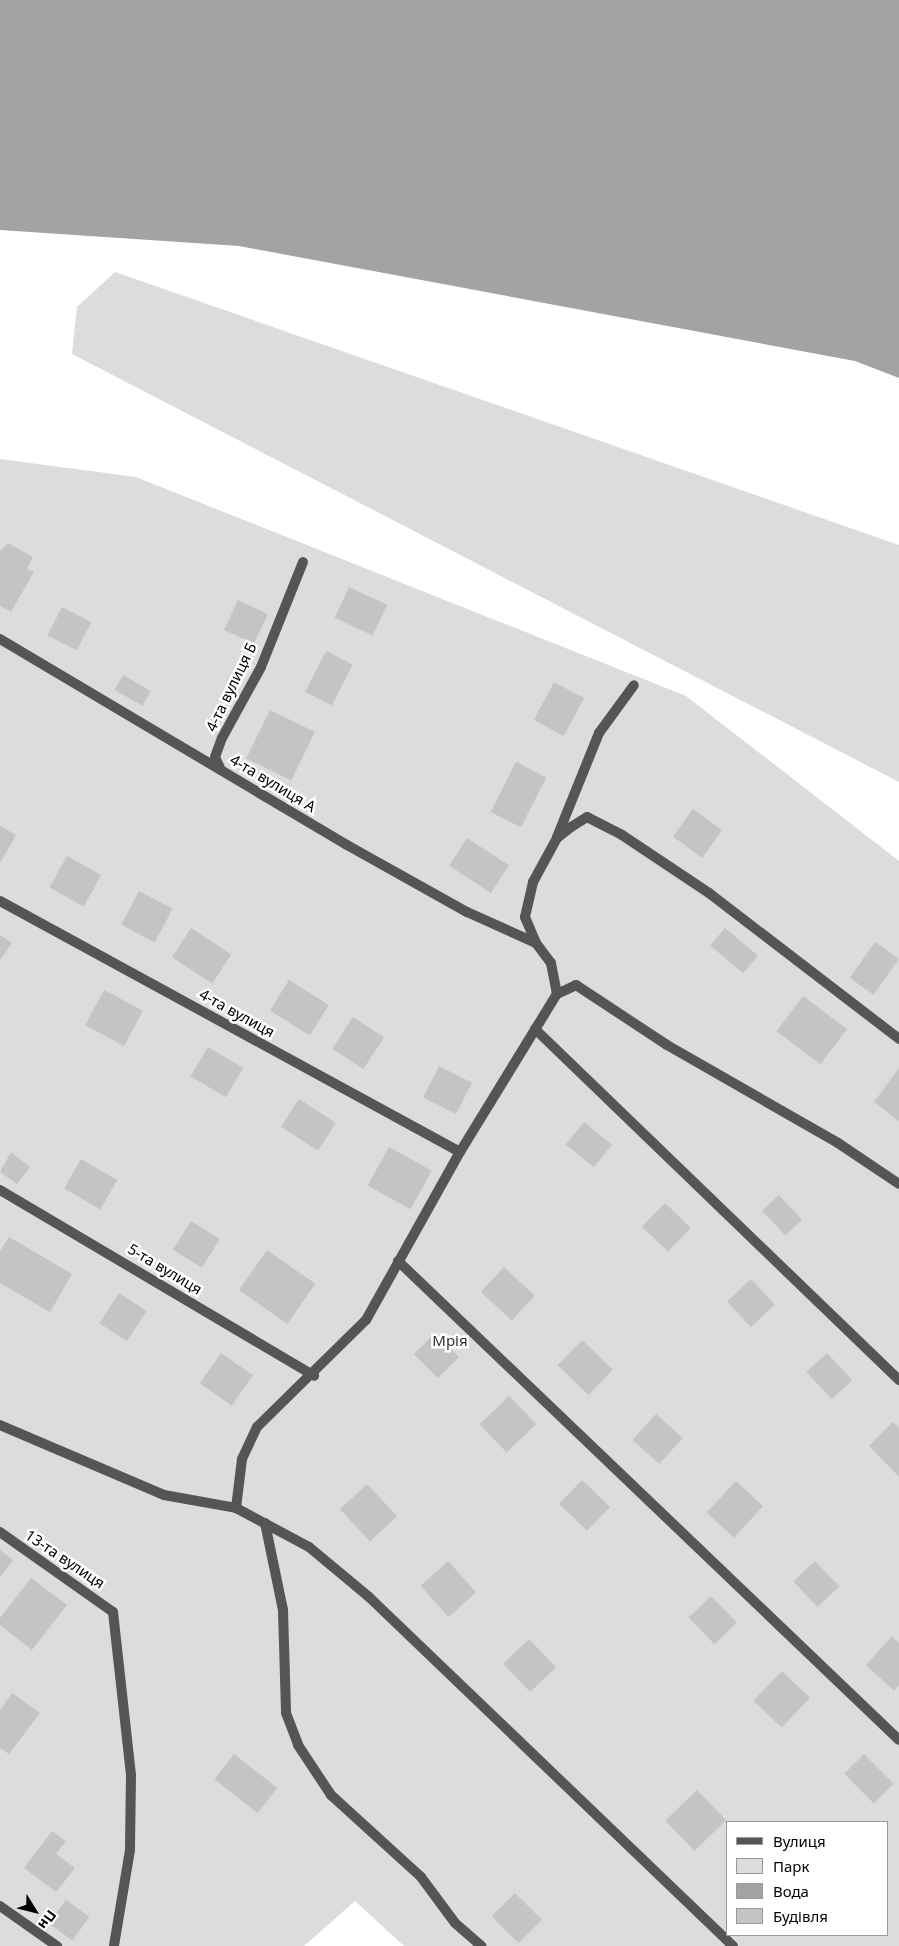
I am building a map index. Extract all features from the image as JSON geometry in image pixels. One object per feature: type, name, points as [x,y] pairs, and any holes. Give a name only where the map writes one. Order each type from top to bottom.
[{"type":"street","name":"4-та вулиця Б","points":[[222,770],[215,757],[222,738],[261,666],[304,562]]},
{"type":"street","name":"4-та вулиця А","points":[[0,639],[467,912],[536,943]]},
{"type":"street","points":[[557,994],[551,963],[536,943],[525,917],[533,882],[557,838],[599,734],[634,686]]},
{"type":"street","points":[[557,838],[587,817],[622,836],[709,893],[899,1039]]},
{"type":"street","name":"4-та вулиця","points":[[0,901],[460,1152]]},
{"type":"street","points":[[236,1508],[242,1459],[257,1427],[314,1376],[366,1320],[460,1152],[557,994],[576,985],[667,1045],[838,1143],[899,1184]]},
{"type":"street","points":[[535,1030],[899,1380]]},
{"type":"street","name":"5-та вулиця","points":[[0,1190],[314,1376]]},
{"type":"street","points":[[398,1261],[899,1740]]},
{"type":"street","points":[[0,1425],[164,1495],[236,1508],[310,1547],[369,1597],[733,1946]]},
{"type":"street","points":[[265,1523],[283,1610],[286,1714],[298,1745],[331,1795],[421,1877],[455,1924],[481,1946]]},
{"type":"street","name":"13-та вулиця","points":[[0,1532],[113,1612],[131,1774],[130,1850],[114,1946]]},
{"type":"street","points":[[0,1906],[58,1946]]},
{"type":"green space","points":[[115,272],[899,545],[899,782],[72,354],[77,307]]},
{"type":"green space","name":"Мрія","points":[[0,459],[136,477],[686,696],[899,861],[899,1946],[404,1946],[355,1901],[304,1946],[0,1946]]},
{"type":"water","points":[[0,0],[899,0],[899,378],[855,361],[239,246],[0,230]]},
{"type":"building","points":[[8,543],[33,557],[27,569],[34,572],[11,612],[0,606],[0,551]]},
{"type":"building","points":[[349,587],[387,605],[373,636],[335,618]]},
{"type":"building","points":[[238,600],[268,614],[254,644],[224,630]]},
{"type":"building","points":[[62,607],[91,622],[77,650],[47,636]]},
{"type":"building","points":[[326,651],[353,665],[332,706],[305,692]]},
{"type":"building","points":[[123,675],[151,691],[142,706],[114,690]]},
{"type":"building","points":[[554,682],[584,698],[564,736],[534,720]]},
{"type":"building","points":[[270,710],[315,732],[291,780],[246,759]]},
{"type":"building","points":[[516,762],[546,777],[521,827],[491,812]]},
{"type":"building","points":[[693,809],[722,830],[702,858],[673,837]]},
{"type":"building","points":[[0,826],[16,835],[0,863]]},
{"type":"building","points":[[467,838],[509,865],[491,893],[449,866]]},
{"type":"building","points":[[67,856],[101,875],[84,906],[50,887]]},
{"type":"building","points":[[139,891],[173,909],[155,942],[121,925]]},
{"type":"building","points":[[191,928],[231,954],[212,983],[172,957]]},
{"type":"building","points":[[725,928],[758,956],[743,973],[710,946]]},
{"type":"building","points":[[0,935],[12,943],[0,960]]},
{"type":"building","points":[[875,942],[899,959],[874,995],[850,978]]},
{"type":"building","points":[[289,980],[329,1005],[310,1035],[270,1011]]},
{"type":"building","points":[[104,990],[143,1011],[124,1046],[85,1025]]},
{"type":"building","points":[[803,996],[847,1029],[820,1064],[777,1031]]},
{"type":"building","points":[[353,1017],[384,1037],[363,1069],[332,1049]]},
{"type":"building","points":[[208,1047],[243,1068],[226,1097],[190,1076]]},
{"type":"building","points":[[439,1066],[472,1083],[456,1114],[423,1097]]},
{"type":"building","points":[[899,1068],[899,1121],[874,1102]]},
{"type":"building","points":[[299,1099],[336,1123],[318,1151],[281,1127]]},
{"type":"building","points":[[584,1122],[612,1145],[594,1167],[566,1145]]},
{"type":"building","points":[[389,1147],[432,1171],[411,1209],[368,1185]]},
{"type":"building","points":[[11,1152],[30,1167],[17,1184],[0,1172]]},
{"type":"building","points":[[81,1159],[117,1180],[100,1209],[64,1188]]},
{"type":"building","points":[[779,1195],[802,1220],[785,1236],[762,1211]]},
{"type":"building","points":[[665,1203],[691,1228],[668,1252],[642,1227]]},
{"type":"building","points":[[191,1221],[220,1239],[202,1268],[173,1250]]},
{"type":"building","points":[[9,1237],[72,1274],[50,1312],[0,1283],[0,1251]]},
{"type":"building","points":[[267,1250],[315,1284],[287,1324],[239,1290]]},
{"type":"building","points":[[504,1267],[535,1296],[512,1321],[481,1292]]},
{"type":"building","points":[[751,1279],[775,1305],[751,1327],[727,1302]]},
{"type":"building","points":[[119,1293],[147,1311],[127,1341],[99,1323]]},
{"type":"building","points":[[435,1333],[459,1357],[438,1378],[414,1354]]},
{"type":"building","points":[[582,1340],[613,1370],[589,1395],[558,1365]]},
{"type":"building","points":[[221,1353],[253,1375],[232,1406],[200,1383]]},
{"type":"building","points":[[827,1353],[852,1380],[832,1399],[807,1372]]},
{"type":"building","points":[[509,1396],[536,1424],[507,1453],[480,1424]]},
{"type":"building","points":[[656,1414],[683,1438],[659,1464],[633,1440]]},
{"type":"building","points":[[893,1422],[899,1428],[899,1477],[869,1446]]},
{"type":"building","points":[[582,1480],[610,1507],[587,1531],[559,1504]]},
{"type":"building","points":[[736,1481],[763,1506],[734,1538],[707,1512]]},
{"type":"building","points":[[367,1484],[397,1516],[370,1541],[340,1509]]},
{"type":"building","points":[[0,1550],[13,1560],[0,1577]]},
{"type":"building","points":[[448,1561],[476,1592],[449,1617],[421,1586]]},
{"type":"building","points":[[815,1561],[839,1586],[818,1607],[793,1582]]},
{"type":"building","points":[[31,1578],[67,1605],[32,1650],[0,1625],[0,1618]]},
{"type":"building","points":[[711,1596],[737,1623],[714,1644],[689,1618]]},
{"type":"building","points":[[892,1636],[899,1643],[899,1685],[894,1691],[866,1665]]},
{"type":"building","points":[[529,1639],[556,1667],[530,1692],[503,1664]]},
{"type":"building","points":[[782,1671],[810,1698],[782,1728],[754,1700]]},
{"type":"building","points":[[12,1693],[40,1713],[9,1754],[0,1748],[0,1710]]},
{"type":"building","points":[[234,1754],[277,1788],[258,1813],[214,1779]]},
{"type":"building","points":[[864,1754],[894,1784],[874,1803],[844,1774]]},
{"type":"building","points":[[697,1790],[726,1820],[695,1851],[665,1821]]},
{"type":"building","points":[[52,1831],[66,1841],[56,1854],[75,1868],[56,1892],[24,1868]]},
{"type":"building","points":[[515,1893],[542,1920],[519,1943],[492,1916]]},
{"type":"building","points":[[66,1900],[89,1917],[72,1941],[49,1923]]}]
